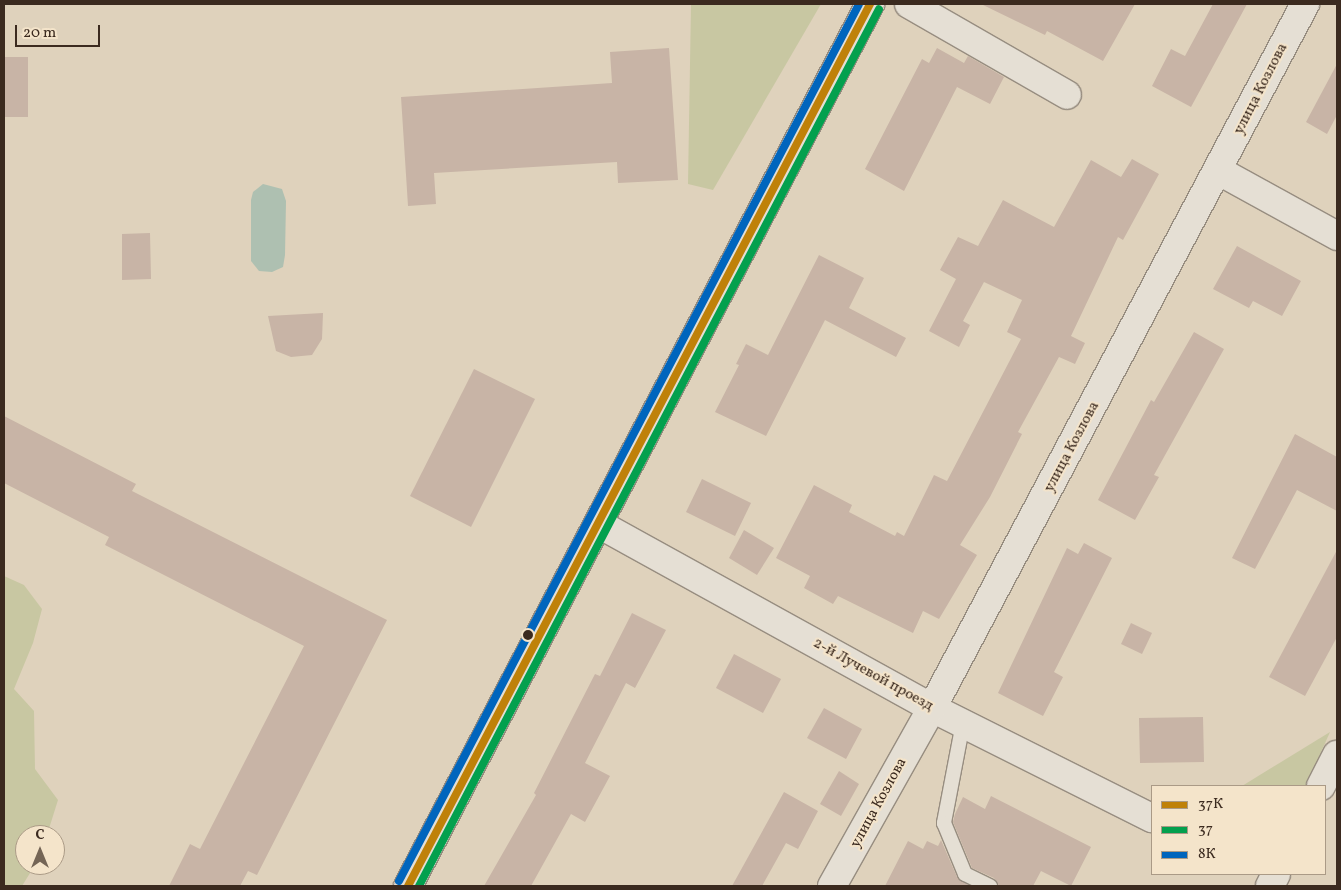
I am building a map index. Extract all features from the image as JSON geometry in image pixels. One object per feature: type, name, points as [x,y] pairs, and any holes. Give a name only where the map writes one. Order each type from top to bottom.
[{"type":"street","points":[[408,886],[870,4]]},
{"type":"street","points":[[909,4],[1067,95]]},
{"type":"street","name":"улица Козлова","points":[[832,886],[932,708],[1219,172],[1305,4]]},
{"type":"street","points":[[1219,172],[1337,236]]},
{"type":"street","name":"2-й Лучевой проезд","points":[[599,524],[932,708],[1151,817]]},
{"type":"street","points":[[1322,785],[1337,755]]},
{"type":"lane","points":[[963,723],[944,824],[962,880],[990,886]]},
{"type":"green space","points":[[691,4],[821,4],[713,190],[688,184]]},
{"type":"green space","points":[[4,576],[24,585],[42,609],[33,643],[14,689],[34,711],[35,769],[58,800],[50,825],[15,825],[15,875],[29,875],[22,886],[4,886]]},
{"type":"green space","points":[[1330,732],[1306,785],[1244,785]]},
{"type":"shaded area","points":[[263,184],[282,189],[286,201],[283,267],[272,272],[259,271],[251,261],[251,200],[253,192]]},
{"type":"building","points":[[981,4],[1135,4],[1103,61],[1047,31],[1045,35]]},
{"type":"building","points":[[1213,4],[1247,4],[1191,107],[1152,86],[1171,49],[1185,56]]},
{"type":"building","points":[[669,48],[678,180],[618,183],[617,162],[434,173],[436,204],[408,206],[401,97],[612,83],[610,52]]},
{"type":"building","points":[[937,48],[964,63],[968,56],[1004,77],[990,104],[957,87],[904,191],[865,169],[922,59],[929,63]]},
{"type":"building","points":[[4,57],[28,57],[28,117],[4,117]]},
{"type":"building","points":[[1337,64],[1337,115],[1327,134],[1306,122]]},
{"type":"building","points":[[1132,159],[1159,174],[1123,240],[1118,237],[1071,336],[1085,343],[1075,364],[1059,357],[1018,432],[1022,434],[990,497],[960,545],[977,555],[939,619],[923,611],[913,633],[838,596],[833,604],[804,588],[810,576],[776,558],[814,485],[852,505],[849,512],[895,536],[897,532],[904,536],[934,475],[947,481],[1021,339],[1007,332],[1022,300],[984,282],[963,321],[970,325],[959,347],[929,331],[956,279],[940,270],[958,237],[978,246],[1003,200],[1054,227],[1091,160],[1121,177]]},
{"type":"building","points":[[150,233],[151,279],[122,280],[122,234]]},
{"type":"building","points":[[1237,246],[1301,281],[1282,316],[1253,301],[1249,308],[1213,289]]},
{"type":"building","points":[[819,255],[864,278],[849,308],[906,338],[896,357],[825,320],[766,436],[715,412],[739,365],[736,364],[746,344],[768,355]]},
{"type":"building","points":[[323,313],[322,339],[312,355],[291,357],[276,351],[268,316]]},
{"type":"building","points":[[1194,332],[1224,349],[1154,475],[1159,477],[1135,520],[1098,500],[1151,400],[1154,402]]},
{"type":"building","points":[[474,369],[535,399],[471,527],[410,496]]},
{"type":"building","points":[[4,416],[136,484],[132,491],[387,620],[257,875],[248,871],[240,886],[169,886],[190,844],[200,849],[304,646],[105,545],[109,537],[4,483]]},
{"type":"building","points":[[1295,434],[1337,457],[1337,511],[1297,490],[1255,569],[1232,558]]},
{"type":"building","points":[[702,479],[751,503],[735,536],[686,512]]},
{"type":"building","points":[[744,530],[774,548],[757,575],[729,558]]},
{"type":"building","points":[[1084,543],[1112,558],[1054,672],[1063,677],[1043,716],[998,693],[1067,548],[1078,554]]},
{"type":"building","points":[[1337,550],[1337,637],[1305,696],[1269,677]]},
{"type":"building","points":[[632,613],[666,630],[635,688],[626,683],[585,763],[610,776],[585,822],[571,814],[531,886],[484,886],[536,795],[534,793],[595,674],[600,676]]},
{"type":"building","points":[[1131,623],[1152,633],[1142,654],[1121,644]]},
{"type":"building","points":[[734,654],[781,679],[763,713],[716,688]]},
{"type":"building","points":[[824,708],[862,729],[846,759],[807,738]]},
{"type":"building","points":[[1203,717],[1204,762],[1140,763],[1139,718]]},
{"type":"building","points":[[839,771],[859,784],[841,816],[820,804]]},
{"type":"building","points":[[784,792],[818,811],[798,849],[786,843],[762,886],[732,886]]},
{"type":"building","points":[[991,796],[1091,847],[1071,886],[1041,871],[1033,886],[999,886],[994,878],[972,868],[953,822],[955,814],[963,797],[985,809]]},
{"type":"building","points":[[941,840],[957,877],[970,886],[885,886],[908,841],[923,849],[927,841],[938,846]]},
{"type":"transit line","name":"8К","points":[[399,881],[859,4]]},
{"type":"transit line","name":"37К","points":[[408,886],[870,4]]},
{"type":"transit line","name":"37","points":[[419,886],[879,9]]}]
